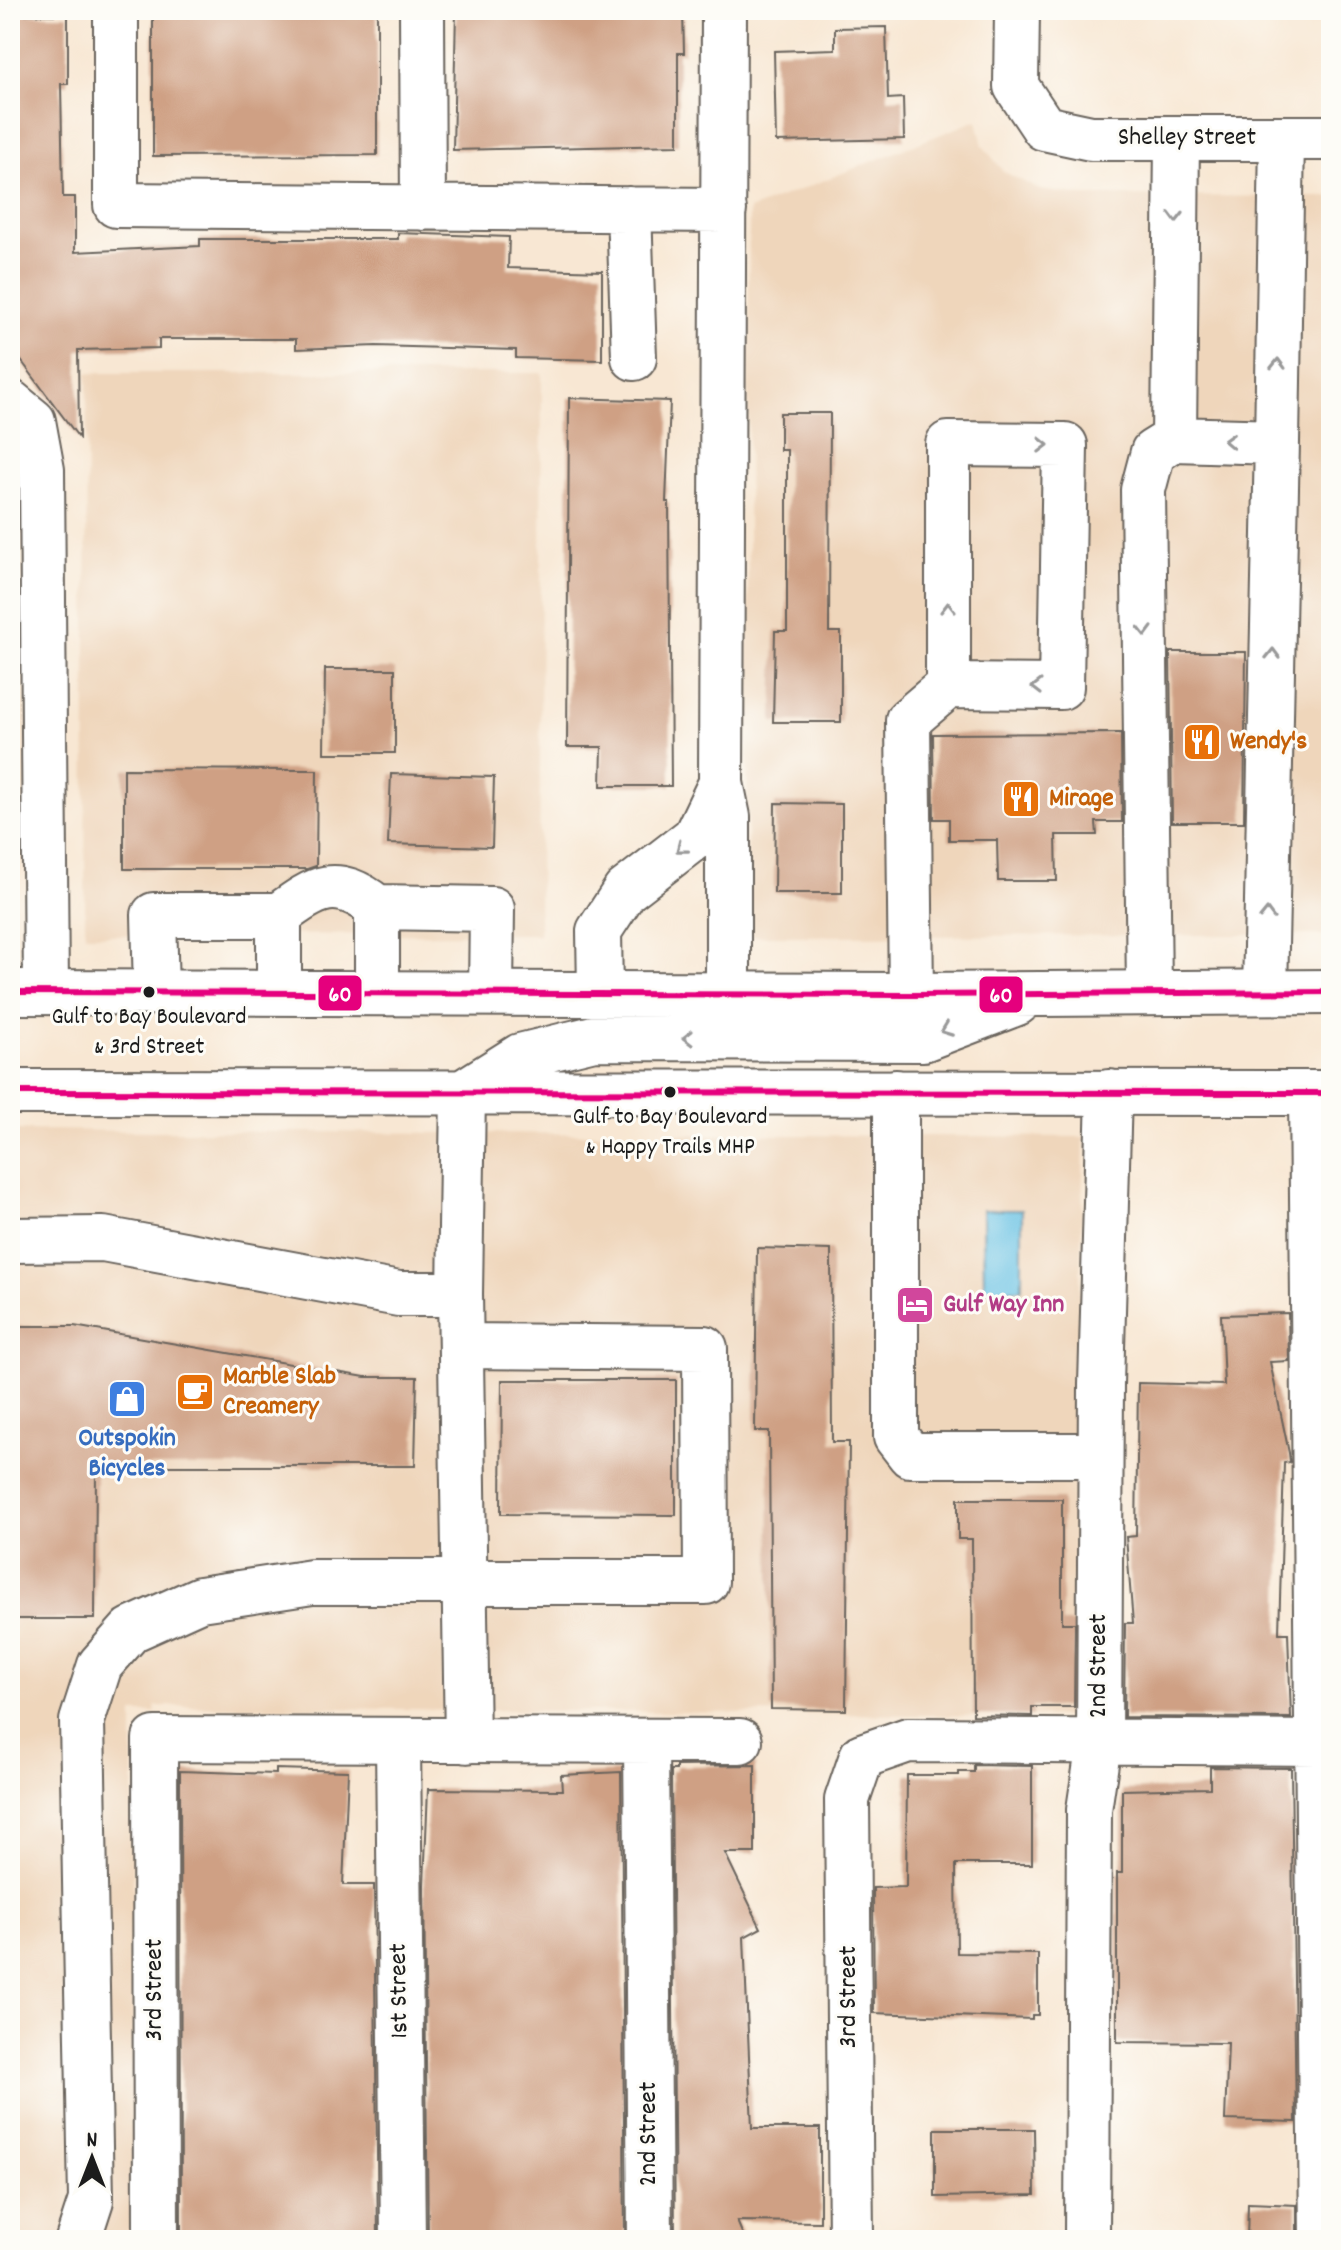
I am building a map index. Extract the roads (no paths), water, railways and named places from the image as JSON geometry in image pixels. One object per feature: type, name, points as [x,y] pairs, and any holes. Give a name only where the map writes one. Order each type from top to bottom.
[{"type":"street","points":[[116,10],[116,205],[724,210]]},
{"type":"street","points":[[422,10],[423,208]]},
{"type":"street","points":[[724,10],[721,783],[728,817],[728,994]]},
{"type":"street","name":"Shelley Street","points":[[1017,10],[1016,86],[1044,128],[1091,138],[1331,138]]},
{"type":"street","points":[[1265,992],[1282,138]]},
{"type":"street","points":[[1174,439],[1177,139]]},
{"type":"street","points":[[629,209],[634,358]]},
{"type":"street","points":[[10,402],[33,421],[42,470],[28,992],[911,995],[1045,991],[1331,992]]},
{"type":"street","points":[[1149,991],[1143,490],[1153,452],[1174,439],[1277,442]]},
{"type":"street","points":[[911,995],[908,720],[948,686],[1061,687],[1065,445],[948,444],[948,686]]},
{"type":"street","points":[[600,992],[599,931],[625,891],[695,837],[721,783]]},
{"type":"street","points":[[156,992],[154,915],[279,915],[314,889],[355,890],[377,907],[492,909],[491,992]]},
{"type":"street","points":[[377,907],[377,992]]},
{"type":"street","points":[[279,915],[279,992]]},
{"type":"street","points":[[463,1092],[520,1056],[594,1038],[923,1039],[1045,991]]},
{"type":"street","points":[[10,1092],[1321,1093],[1317,1743],[1322,2240]]},
{"type":"street","points":[[463,1092],[460,1294],[467,1741]]},
{"type":"street","points":[[896,1092],[896,1437],[910,1455],[1100,1455]]},
{"type":"street","name":"2nd Street","points":[[1087,2240],[1089,1810],[1099,1743],[1100,1455],[1109,1092]]},
{"type":"street","points":[[10,1240],[103,1239],[399,1294],[460,1294]]},
{"type":"street","points":[[78,2240],[91,2200],[82,1721],[100,1665],[131,1630],[200,1599],[312,1582],[706,1582],[705,1348],[461,1346]]},
{"type":"street","name":"3rd Street","points":[[156,2240],[155,1739],[398,1742]]},
{"type":"street","name":"3rd Street","points":[[851,2240],[847,1800],[862,1756],[908,1740],[1099,1743]]},
{"type":"street","name":"2nd Street","points":[[646,1741],[650,2240]]},
{"type":"street","points":[[398,1742],[740,1741]]},
{"type":"street","name":"1st Street","points":[[398,1742],[403,2240]]},
{"type":"street","points":[[1099,1743],[1317,1743]]},
{"type":"water","points":[[983,1210],[1022,1210],[1022,1289],[984,1290]]},
{"type":"place","name":"Wendy's","points":[[1202,742]]},
{"type":"place","name":"Mirage","points":[[1021,799]]},
{"type":"place","name":"Gulf to Bay Boulevard & 3rd Street","points":[[149,992]]},
{"type":"place","name":"Gulf to Bay Boulevard & Happy Trails MHP","points":[[670,1092]]},
{"type":"place","name":"Gulf Way Inn","points":[[915,1305]]},
{"type":"place","name":"Marble Slab Creamery","points":[[195,1392]]},
{"type":"place","name":"Outspokin Bicycles","points":[[127,1399]]}]
